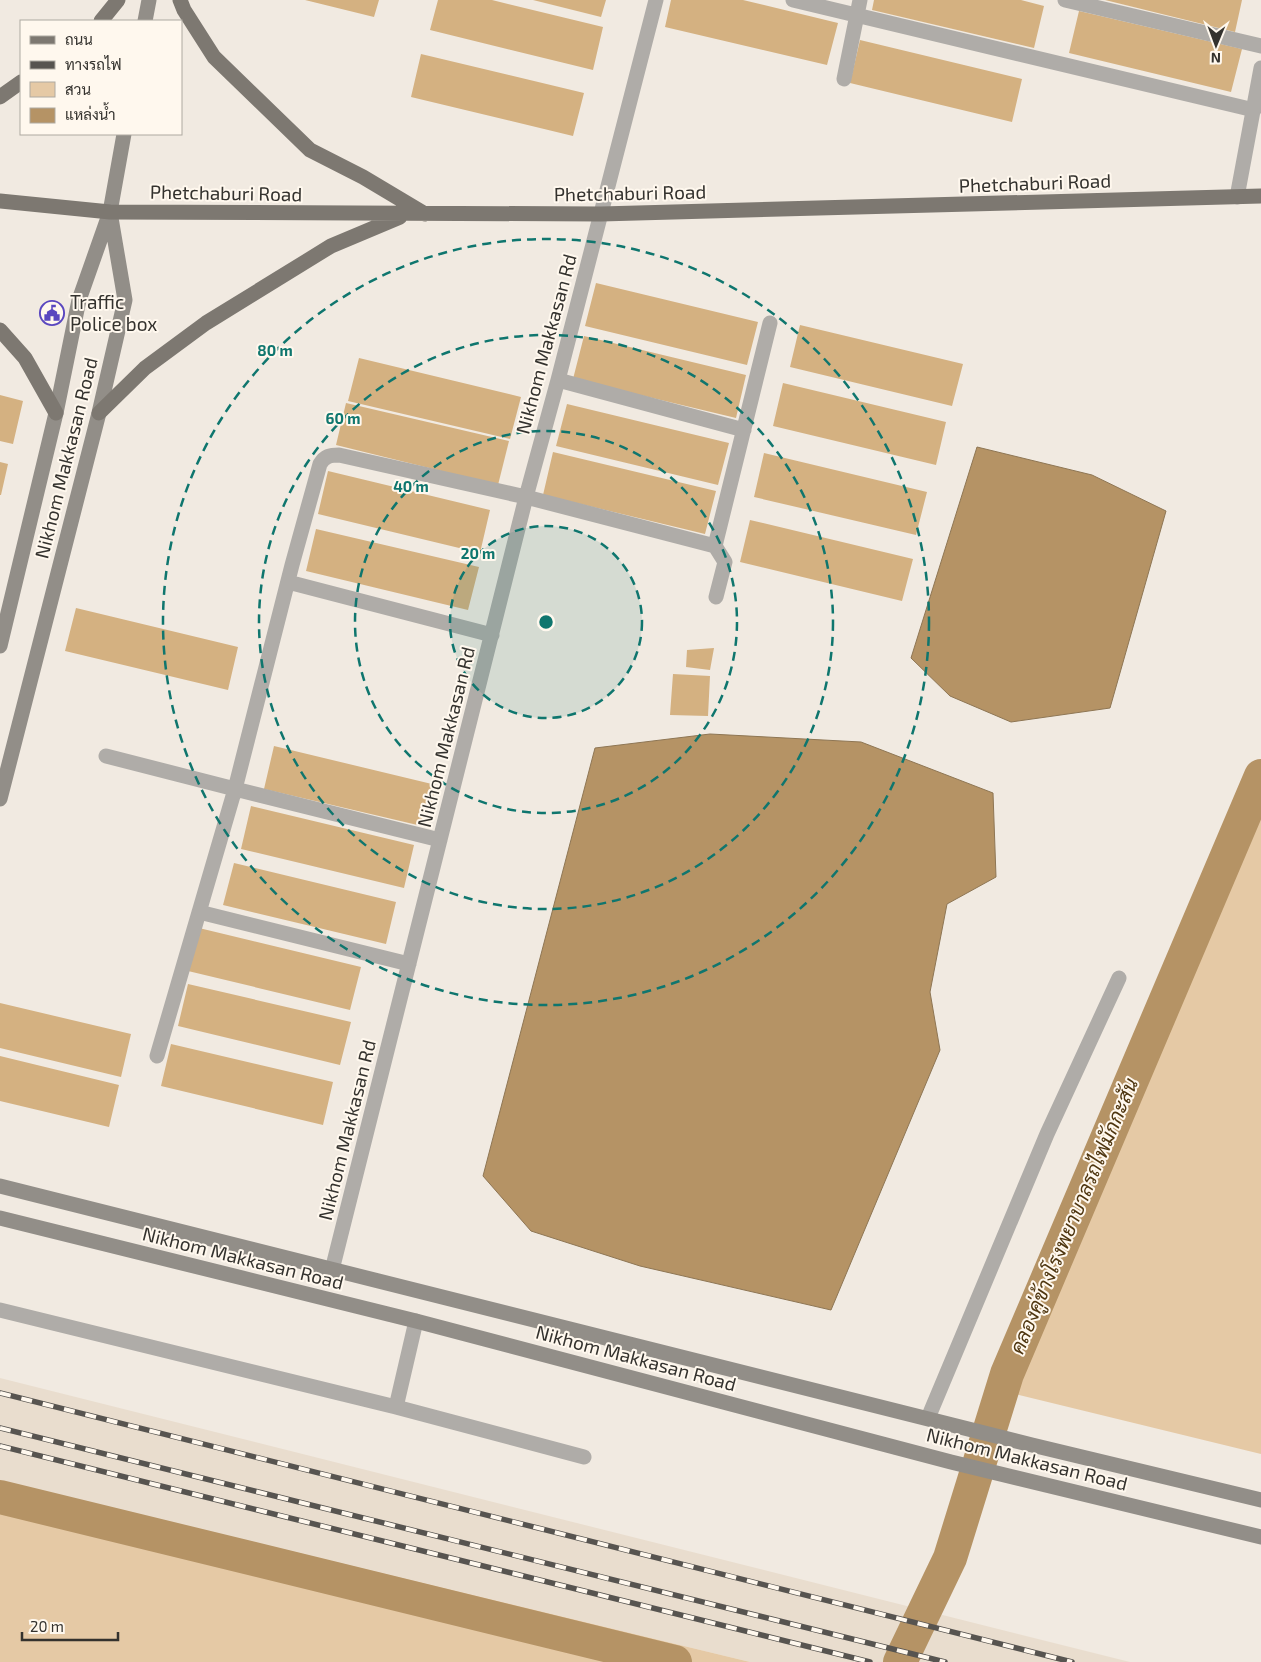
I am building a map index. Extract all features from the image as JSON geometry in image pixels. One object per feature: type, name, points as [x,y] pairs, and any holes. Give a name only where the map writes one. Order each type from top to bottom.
[{"type":"main road","points":[[102,20],[118,0]]},
{"type":"main road","points":[[180,0],[184,10],[214,57],[310,150],[363,177],[426,214]]},
{"type":"main road","points":[[0,97],[20,83]]},
{"type":"main road","name":"Phetchaburi Road","points":[[0,201],[110,212],[600,214],[1261,196]]},
{"type":"main road","points":[[99,413],[145,368],[206,323],[332,246],[406,214]]},
{"type":"main road","points":[[0,330],[25,358],[56,413]]},
{"type":"street","points":[[145,20],[149,0]]},
{"type":"street","name":"Nikhom Makkasan Rd","points":[[332,1270],[526,497],[656,0]]},
{"type":"street","points":[[793,0],[1254,110]]},
{"type":"street","points":[[844,79],[860,0]]},
{"type":"street","points":[[1065,0],[1261,46]]},
{"type":"street","points":[[1237,197],[1261,68]]},
{"type":"street","points":[[110,212],[124,135]]},
{"type":"street","name":"Nikhom Makkasan Road","points":[[0,798],[99,413],[125,300],[110,212]]},
{"type":"street","name":"Nikhom Makkasan Road","points":[[0,646],[56,413],[79,300],[110,212]]},
{"type":"street","points":[[715,546],[770,323]]},
{"type":"street","points":[[558,380],[744,430]]},
{"type":"street","points":[[158,1056],[235,789],[288,582],[320,464],[323,459],[330,455],[339,455],[526,497],[715,546],[725,562],[716,598]]},
{"type":"street","points":[[288,582],[492,635]]},
{"type":"street","points":[[106,756],[440,840]]},
{"type":"street","points":[[199,912],[409,964]]},
{"type":"street","points":[[928,1418],[1046,1134],[1118,978]]},
{"type":"street","name":"Nikhom Makkasan Road","points":[[0,1186],[1261,1500]]},
{"type":"street","name":"Nikhom Makkasan Road","points":[[0,1218],[416,1321],[951,1462],[1261,1537]]},
{"type":"street","points":[[0,1310],[396,1408],[584,1457]]},
{"type":"street","points":[[396,1408],[416,1321]]},
{"type":"shaded area","points":[[0,1378],[1130,1662],[750,1662],[0,1481]]},
{"type":"green space","points":[[1261,818],[1261,1454],[1011,1393]]},
{"type":"green space","points":[[0,1481],[750,1662],[0,1662]]},
{"type":"water","points":[[977,447],[1092,475],[1166,511],[1110,708],[1011,722],[950,696],[911,658]]},
{"type":"water","points":[[710,734],[861,742],[993,793],[996,877],[947,904],[930,992],[940,1050],[831,1310],[640,1266],[531,1231],[483,1176],[595,748]]},
{"type":"building","points":[[305,0],[379,0],[374,17]]},
{"type":"building","points":[[438,0],[492,0],[603,27],[593,70],[430,30]]},
{"type":"building","points":[[533,0],[606,0],[601,17]]},
{"type":"building","points":[[671,0],[743,0],[838,23],[827,65],[665,27]]},
{"type":"building","points":[[874,0],[1021,0],[1044,6],[1034,48],[872,10]]},
{"type":"building","points":[[1105,0],[1242,0],[1235,32]]},
{"type":"building","points":[[1079,11],[1242,49],[1231,92],[1069,53]]},
{"type":"building","points":[[860,40],[1022,79],[1012,122],[850,83]]},
{"type":"building","points":[[421,54],[584,93],[573,136],[411,97]]},
{"type":"building","points":[[596,283],[758,322],[747,365],[585,326]]},
{"type":"building","points":[[800,325],[963,364],[952,406],[790,367]]},
{"type":"building","points":[[584,336],[746,375],[736,418],[573,379]]},
{"type":"building","points":[[359,358],[521,397],[510,439],[348,401]]},
{"type":"building","points":[[783,383],[946,422],[936,465],[773,426]]},
{"type":"building","points":[[0,395],[23,401],[13,444],[0,441]]},
{"type":"building","points":[[346,403],[509,441],[498,485],[336,445]]},
{"type":"building","points":[[567,404],[729,443],[718,485],[556,446]]},
{"type":"building","points":[[553,452],[716,491],[705,534],[543,495]]},
{"type":"building","points":[[764,453],[927,492],[916,535],[754,497]]},
{"type":"building","points":[[0,462],[8,464],[1,495],[0,495]]},
{"type":"building","points":[[328,471],[490,510],[480,553],[318,514]]},
{"type":"building","points":[[750,520],[913,559],[902,601],[740,562]]},
{"type":"building","points":[[316,529],[479,567],[468,610],[306,571]]},
{"type":"building","points":[[76,608],[238,647],[228,690],[65,651]]},
{"type":"building","points":[[714,648],[710,670],[686,667],[687,650]]},
{"type":"building","points":[[673,674],[710,676],[708,716],[670,715]]},
{"type":"building","points":[[274,746],[436,785],[426,827],[264,789]]},
{"type":"building","points":[[251,806],[414,845],[404,888],[241,849]]},
{"type":"building","points":[[234,863],[396,902],[386,944],[223,905]]},
{"type":"building","points":[[199,928],[361,967],[350,1010],[188,971]]},
{"type":"building","points":[[188,984],[351,1022],[340,1065],[178,1026]]},
{"type":"building","points":[[0,1003],[131,1034],[121,1077],[0,1048]]},
{"type":"building","points":[[171,1044],[333,1082],[323,1125],[161,1086]]},
{"type":"building","points":[[0,1056],[119,1085],[109,1127],[0,1101]]},
{"type":"waterway","name":"คลองคู่ข้างโรงพยาบาลรถไฟมักกะสัน","points":[[900,1662],[950,1558],[1007,1374],[1261,776]]},
{"type":"waterway","points":[[0,1497],[675,1662]]},
{"type":"railway","points":[[0,1393],[1072,1662]]},
{"type":"railway","points":[[0,1428],[945,1662]]},
{"type":"railway","points":[[0,1446],[870,1662]]},
{"type":"place","name":"Traffic Police box","points":[[52,313]]}]
